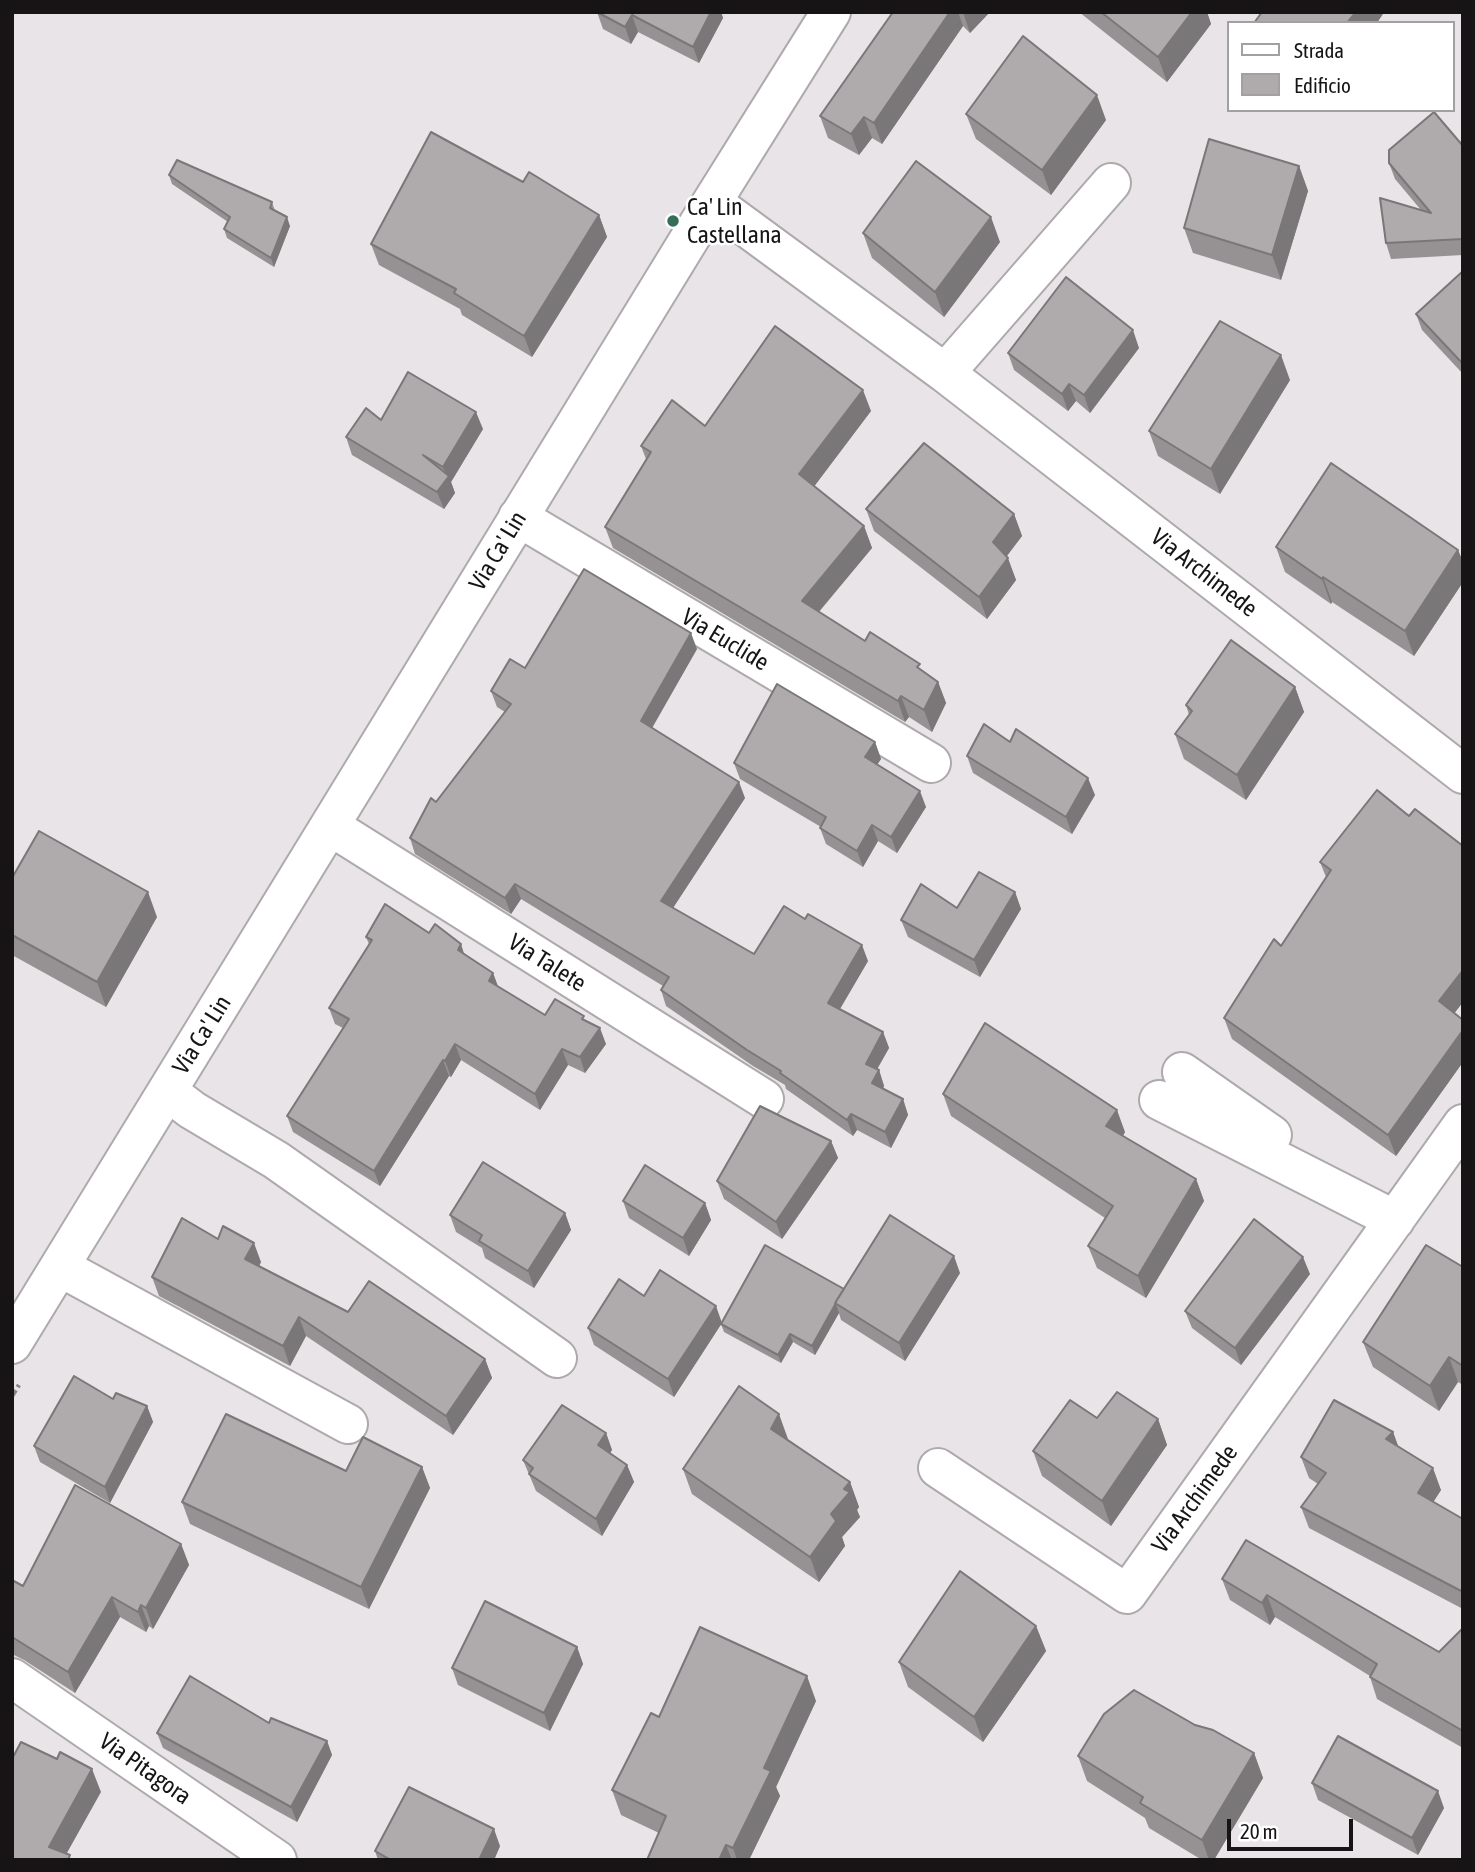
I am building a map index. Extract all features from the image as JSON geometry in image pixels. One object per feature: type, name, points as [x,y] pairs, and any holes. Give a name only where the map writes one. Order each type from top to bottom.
[{"type":"street","name":"Via Ca' Lin","points":[[12,1344],[518,517],[831,12]]},
{"type":"street","points":[[945,373],[1111,183]]},
{"type":"street","name":"Via Archimede","points":[[712,202],[945,373],[1463,774]]},
{"type":"street","name":"Via Euclide","points":[[518,517],[931,763]]},
{"type":"street","name":"Via Talete","points":[[330,826],[764,1099]]},
{"type":"street","points":[[1171,1086],[1395,1220]]},
{"type":"street","name":"Via Ca' Lin","points":[[167,1091],[192,1110],[276,1160],[556,1358]]},
{"type":"street","name":"Via Archimede","points":[[938,1468],[1127,1594],[1463,1124]]},
{"type":"street","points":[[60,1267],[348,1424]]},
{"type":"street","name":"Via Pitagora","points":[[12,1678],[277,1860]]},
{"type":"building","points":[[597,12],[711,12],[693,47],[632,15],[625,27]]},
{"type":"building","points":[[893,12],[950,12],[874,123],[864,117],[851,134],[820,116]]},
{"type":"building","points":[[1101,12],[1192,12],[1158,57]]},
{"type":"building","points":[[1262,12],[1356,12],[1349,21],[1255,21]]},
{"type":"building","points":[[1023,36],[1097,95],[1042,170],[966,114]]},
{"type":"building","points":[[1434,112],[1463,146],[1463,239],[1386,243],[1380,198],[1431,213],[1389,163],[1389,150]]},
{"type":"building","points":[[431,132],[523,182],[529,172],[599,215],[524,336],[454,293],[456,289],[371,244]]},
{"type":"building","points":[[1209,139],[1299,166],[1272,255],[1184,228]]},
{"type":"building","points":[[177,160],[272,202],[270,208],[287,217],[271,258],[224,229],[230,217],[169,175]]},
{"type":"building","points":[[916,161],[991,217],[935,292],[863,233]]},
{"type":"building","points":[[1463,271],[1463,364],[1416,314]]},
{"type":"building","points":[[1066,277],[1133,330],[1084,395],[1069,384],[1062,394],[1008,353]]},
{"type":"building","points":[[1220,321],[1281,355],[1211,469],[1149,431]]},
{"type":"building","points":[[775,326],[863,390],[799,474],[864,526],[802,601],[865,641],[870,632],[920,664],[917,667],[938,682],[924,710],[901,696],[898,701],[605,527],[651,452],[641,446],[672,400],[705,426]]},
{"type":"building","points":[[408,372],[476,412],[443,467],[423,455],[449,476],[437,492],[346,437],[366,408],[381,420]]},
{"type":"building","points":[[924,443],[1014,514],[993,542],[1008,558],[979,597],[866,509]]},
{"type":"building","points":[[1331,463],[1458,550],[1405,631],[1276,547]]},
{"type":"building","points":[[584,569],[691,633],[641,721],[739,782],[661,901],[754,954],[784,906],[805,919],[808,914],[862,945],[828,1003],[883,1032],[866,1064],[879,1070],[872,1083],[903,1099],[885,1132],[851,1114],[847,1120],[780,1073],[781,1071],[661,990],[669,977],[515,884],[505,898],[410,838],[431,798],[436,802],[511,704],[491,691],[510,659],[525,668]]},
{"type":"building","points":[[1231,640],[1295,687],[1237,775],[1175,734],[1192,711],[1186,705]]},
{"type":"building","points":[[777,684],[875,742],[865,757],[920,791],[891,837],[872,825],[857,851],[820,828],[826,817],[734,763]]},
{"type":"building","points":[[984,724],[1010,742],[1016,729],[1088,778],[1066,817],[967,756]]},
{"type":"building","points":[[1377,790],[1409,816],[1415,809],[1463,846],[1463,970],[1439,1001],[1463,1020],[1463,1030],[1388,1135],[1224,1018],[1274,939],[1281,946],[1331,870],[1320,862]]},
{"type":"building","points":[[39,831],[148,892],[97,982],[12,935],[12,878]]},
{"type":"building","points":[[979,872],[1015,892],[974,960],[901,920],[921,884],[957,908]]},
{"type":"building","points":[[385,904],[429,933],[435,924],[461,944],[458,950],[493,973],[489,981],[545,1015],[555,999],[584,1016],[582,1019],[600,1028],[580,1057],[562,1049],[535,1094],[455,1044],[374,1171],[287,1116],[349,1019],[329,1008],[372,940],[366,937]]},
{"type":"building","points":[[985,1023],[1117,1110],[1106,1126],[1196,1179],[1138,1276],[1088,1246],[1113,1206],[943,1094]]},
{"type":"building","points":[[760,1106],[831,1141],[776,1222],[717,1181]]},
{"type":"building","points":[[483,1162],[565,1213],[528,1271],[479,1241],[482,1235],[450,1215]]},
{"type":"building","points":[[645,1165],[705,1203],[683,1238],[623,1201]]},
{"type":"building","points":[[890,1215],[954,1256],[899,1343],[835,1303]]},
{"type":"building","points":[[182,1218],[218,1239],[223,1226],[254,1243],[245,1259],[348,1312],[369,1281],[485,1359],[446,1416],[299,1317],[283,1346],[152,1277]]},
{"type":"building","points":[[1254,1219],[1303,1257],[1235,1348],[1185,1311]]},
{"type":"building","points":[[765,1245],[844,1289],[812,1346],[790,1334],[778,1355],[721,1324]]},
{"type":"building","points":[[1426,1245],[1463,1267],[1463,1366],[1449,1357],[1430,1386],[1363,1342]]},
{"type":"building","points":[[660,1270],[716,1306],[668,1379],[588,1328],[619,1279],[644,1296]]},
{"type":"building","points":[[74,1376],[113,1399],[116,1393],[147,1406],[105,1487],[34,1446]]},
{"type":"building","points":[[739,1386],[779,1414],[771,1429],[850,1482],[844,1489],[850,1492],[831,1514],[836,1521],[810,1557],[683,1469]]},
{"type":"building","points":[[1117,1392],[1158,1419],[1102,1501],[1033,1451],[1070,1400],[1097,1418]]},
{"type":"building","points":[[1334,1400],[1393,1432],[1386,1439],[1433,1468],[1418,1493],[1463,1519],[1463,1592],[1301,1507],[1326,1473],[1301,1457]]},
{"type":"building","points":[[562,1405],[606,1433],[598,1445],[627,1465],[596,1519],[529,1474],[533,1468],[523,1460]]},
{"type":"building","points":[[226,1414],[346,1471],[363,1437],[422,1467],[361,1587],[182,1502]]},
{"type":"building","points":[[75,1485],[181,1544],[146,1608],[141,1605],[138,1612],[112,1597],[68,1672],[12,1637],[12,1580],[23,1586]]},
{"type":"building","points":[[1246,1540],[1439,1652],[1463,1628],[1463,1731],[1370,1677],[1377,1664],[1267,1595],[1262,1603],[1222,1579]]},
{"type":"building","points":[[960,1571],[1036,1626],[974,1717],[899,1662]]},
{"type":"building","points":[[485,1601],[577,1647],[544,1713],[452,1668]]},
{"type":"building","points":[[700,1627],[807,1676],[764,1768],[771,1771],[733,1848],[726,1845],[719,1860],[647,1860],[666,1816],[612,1790],[651,1713],[659,1717]]},
{"type":"building","points":[[190,1676],[269,1723],[271,1718],[327,1741],[291,1807],[157,1733]]},
{"type":"building","points":[[1134,1690],[1195,1725],[1213,1730],[1254,1753],[1202,1840],[1140,1803],[1143,1797],[1078,1756],[1104,1714]]},
{"type":"building","points":[[1338,1736],[1438,1791],[1412,1838],[1312,1783]]},
{"type":"building","points":[[21,1742],[57,1759],[60,1752],[92,1769],[49,1847],[70,1855],[68,1860],[12,1860],[12,1759]]},
{"type":"building","points":[[409,1787],[494,1829],[479,1860],[391,1860],[375,1851]]},
{"type":"place","name":"Ca' Lin Castellana","points":[[673,221]]}]
